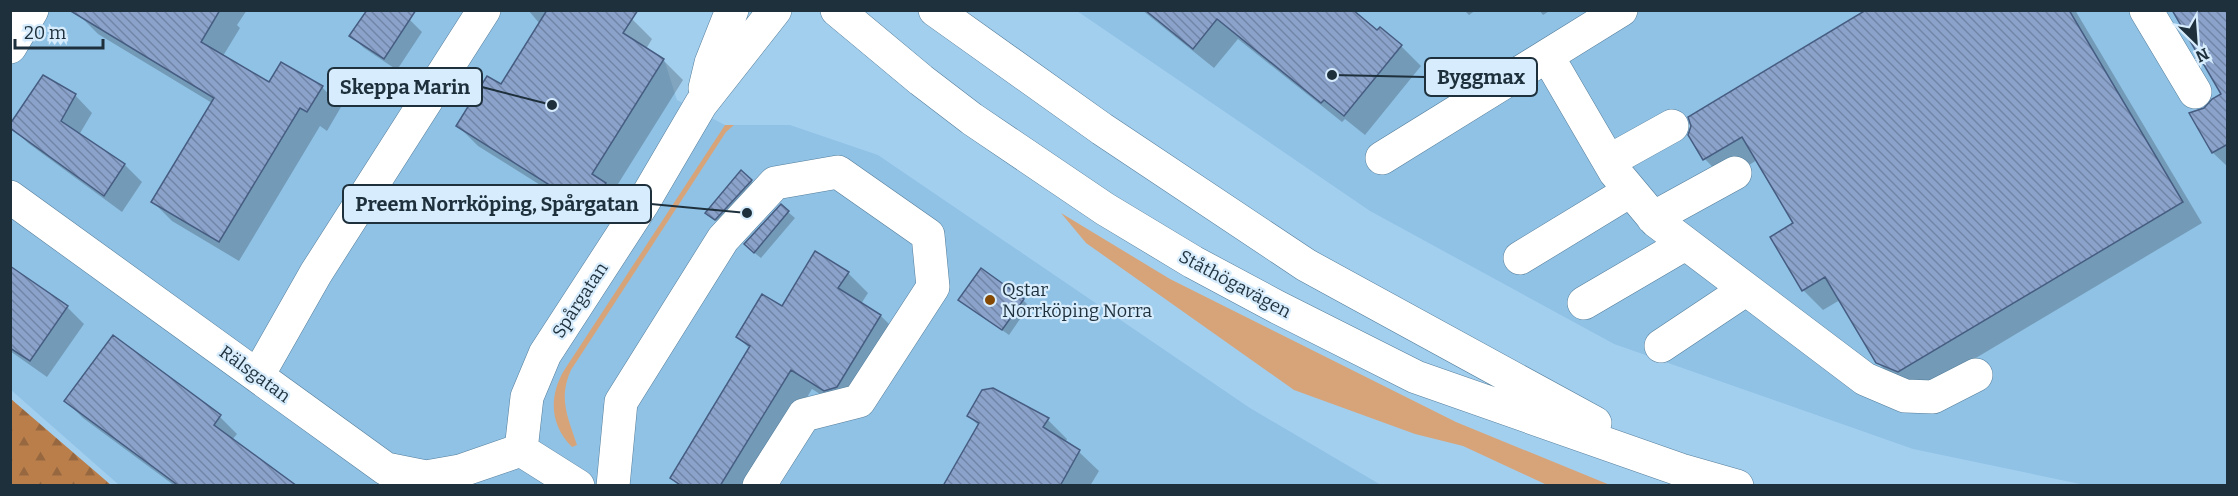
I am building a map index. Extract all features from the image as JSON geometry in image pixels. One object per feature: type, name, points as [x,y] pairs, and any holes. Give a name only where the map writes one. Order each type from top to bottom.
[{"type":"street","points":[[10,47],[32,10]]},
{"type":"street","points":[[258,375],[316,273],[484,10]]},
{"type":"street","name":"Spårgatan","points":[[701,104],[711,63],[732,10]]},
{"type":"street","name":"Spårgatan","points":[[521,450],[528,397],[545,354],[643,203],[701,104],[775,10]]},
{"type":"street","name":"Ståthögavägen","points":[[837,10],[972,119],[1105,209],[1193,262],[1416,377],[1681,470],[1737,486]]},
{"type":"street","name":"Ståthögavägen","points":[[935,10],[1102,129],[1306,265],[1681,470]]},
{"type":"street","points":[[1382,158],[1621,10]]},
{"type":"street","points":[[2146,10],[2195,92]]},
{"type":"street","points":[[1548,57],[1609,162],[1653,218],[1865,379],[1905,396],[1934,397],[1976,375]]},
{"type":"street","points":[[1609,162],[1672,126]]},
{"type":"street","points":[[613,486],[621,402],[723,239],[775,183],[838,172],[928,236],[933,287],[859,401],[804,416],[759,486]]},
{"type":"street","points":[[1653,218],[1735,173]]},
{"type":"street","points":[[1520,258],[1630,191]]},
{"type":"street","name":"Rälsgatan","points":[[10,197],[386,469],[448,480],[521,450]]},
{"type":"street","points":[[1584,303],[1684,243]]},
{"type":"street","points":[[1661,346],[1742,292],[1744,288]]},
{"type":"street","points":[[521,450],[578,486]]},
{"type":"shaded area","points":[[11,11],[621,11],[633,18],[623,34],[664,59],[677,100],[725,125],[790,125],[878,155],[1250,408],[1381,485],[119,485],[11,390]]},
{"type":"shaded area","points":[[1077,11],[2227,11],[2227,485],[2085,485],[1913,449],[1614,344],[1370,211]]},
{"type":"shaded area","points":[[725,125],[734,125],[726,132],[571,370],[567,380],[565,399],[577,445],[572,447],[559,430],[554,411],[558,382]]},
{"type":"shaded area","points":[[1061,213],[1170,279],[1456,422],[1610,485],[1547,485],[1463,446],[1415,434],[1294,390],[1086,243]]},
{"type":"green space","points":[[11,399],[111,485],[11,485]]},
{"type":"building","points":[[69,10],[220,10],[201,42],[269,82],[281,62],[323,86],[307,112],[300,108],[219,242],[151,202],[214,98]]},
{"type":"building","points":[[367,10],[416,10],[384,59],[349,36]]},
{"type":"building","points":[[547,10],[638,10],[623,33],[664,59],[592,174],[606,183],[593,203],[583,196],[578,203],[456,126],[487,76],[501,84]]},
{"type":"building","points":[[1145,10],[1353,10],[1377,30],[1380,27],[1402,45],[1344,116],[1324,100],[1321,103],[1217,19],[1193,49]]},
{"type":"building","points":[[1866,10],[2069,10],[2183,202],[1898,372],[1876,363],[1825,277],[1802,291],[1770,237],[1793,223],[1742,137],[1703,160],[1688,135],[1691,126],[1688,117]]},
{"type":"building","points":[[2172,10],[2228,10],[2228,144],[2212,153],[2189,113],[2204,108],[2212,99],[2221,94]]},
{"type":"building","points":[[43,75],[76,94],[61,121],[125,164],[104,196],[10,128],[10,124]]},
{"type":"building","points":[[741,170],[752,180],[715,220],[705,213]]},
{"type":"building","points":[[781,204],[789,211],[754,253],[744,244]]},
{"type":"building","points":[[815,251],[849,272],[838,288],[881,315],[837,387],[824,391],[791,370],[720,486],[682,486],[670,478],[750,346],[736,337],[762,294],[782,306]]},
{"type":"building","points":[[10,266],[68,306],[30,361],[10,348]]},
{"type":"building","points":[[981,268],[1024,299],[1002,330],[958,300]]},
{"type":"building","points":[[113,335],[221,415],[214,425],[297,486],[179,486],[64,401]]},
{"type":"building","points":[[993,388],[1049,418],[1043,427],[1080,450],[1060,486],[943,486],[979,423],[967,416],[982,390]]},
{"type":"place","name":"Byggmax","points":[[1332,75]]},
{"type":"place","name":"Skeppa Marin","points":[[552,105]]},
{"type":"place","name":"Preem Norrköping, Spårgatan","points":[[747,213]]},
{"type":"place","name":"Qstar Norrköping Norra","points":[[990,300]]}]
